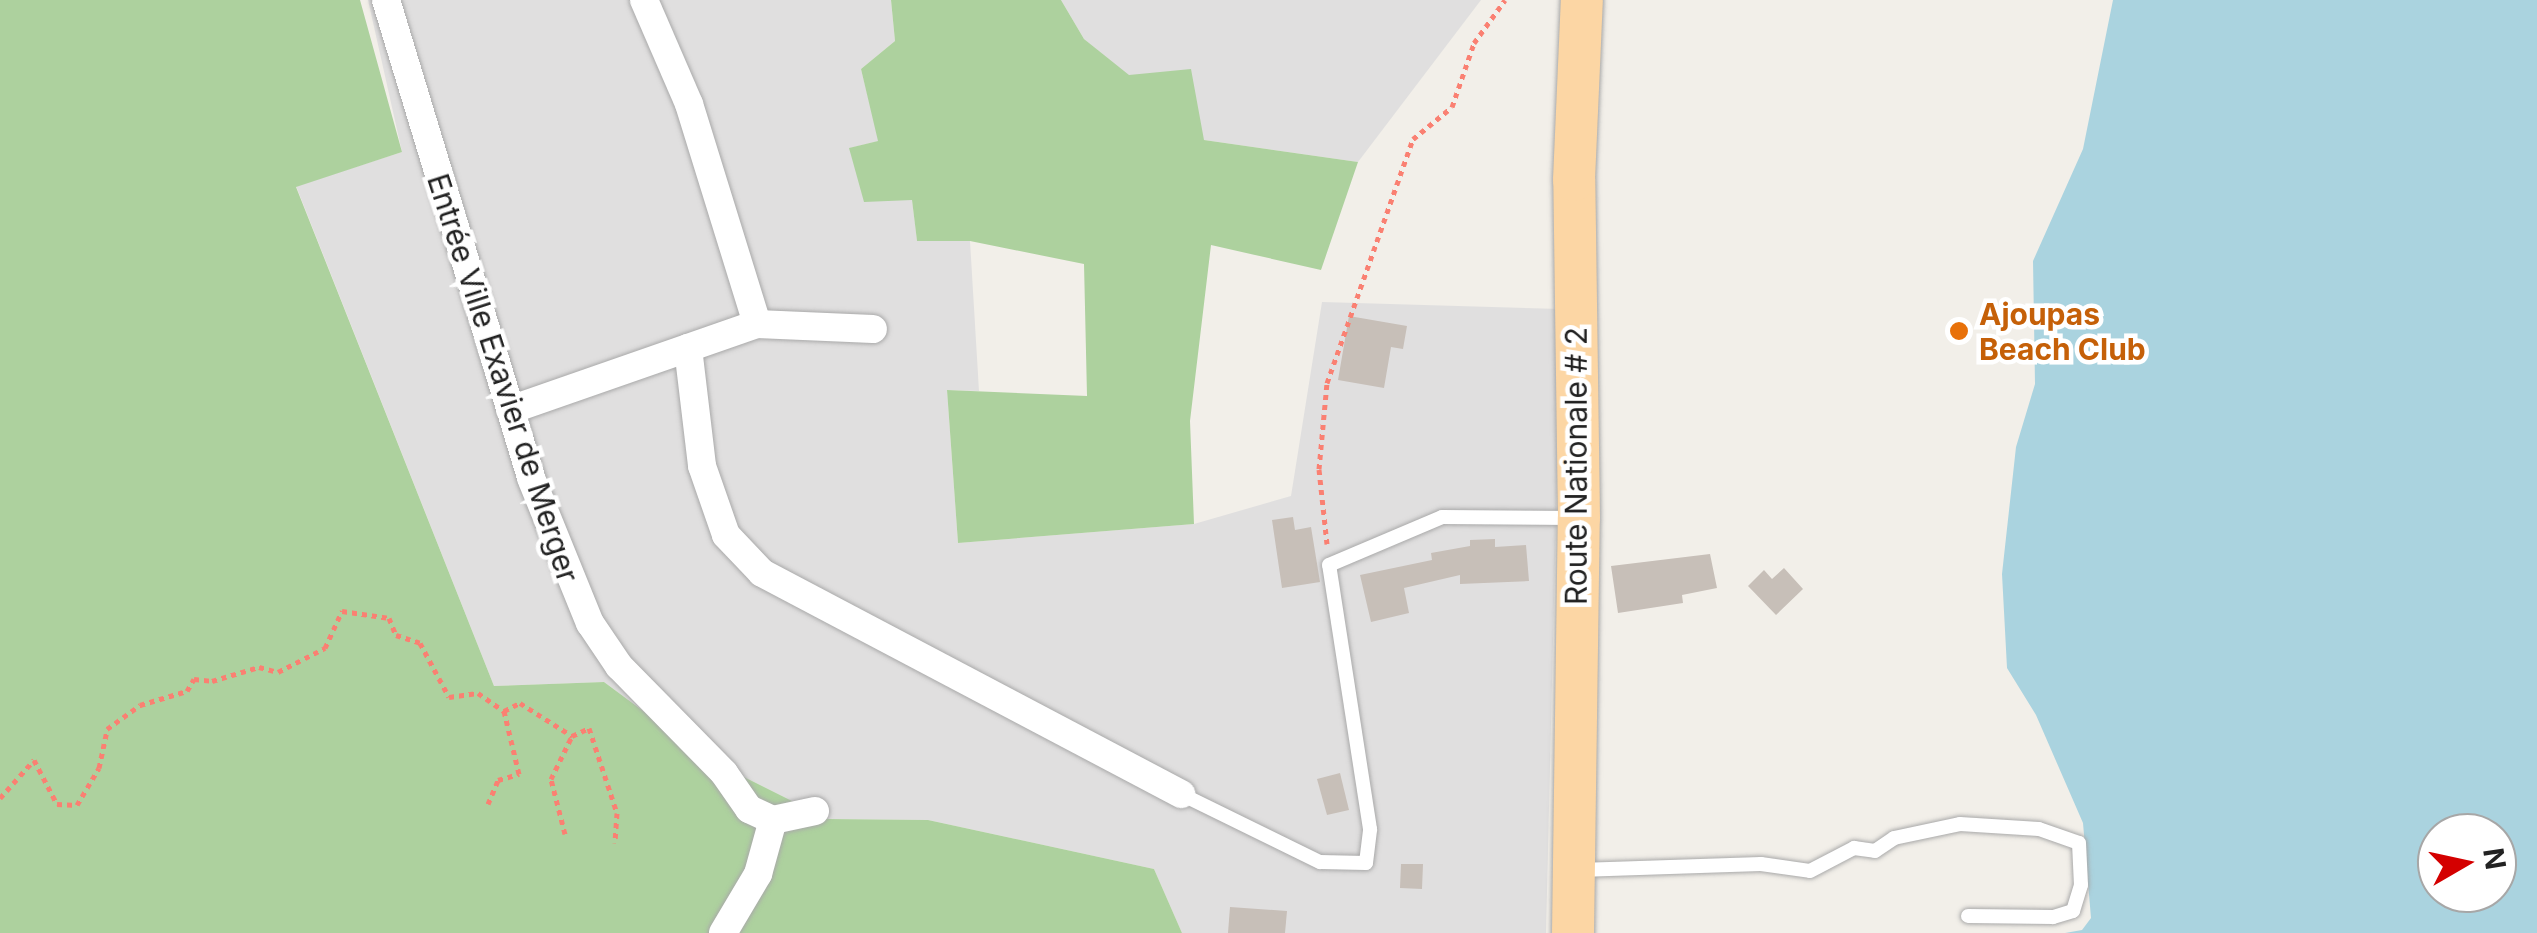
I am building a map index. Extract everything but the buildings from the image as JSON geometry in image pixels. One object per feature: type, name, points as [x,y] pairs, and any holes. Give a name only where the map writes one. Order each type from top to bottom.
[{"type":"main road","name":"Route Nationale # 2","points":[[1572,933],[1579,518],[1574,180],[1582,0]]},
{"type":"street","name":"Entrée Ville Exavier de Merger","points":[[386,0],[510,410],[563,570],[590,622],[672,726],[724,773],[750,809],[773,820]]},
{"type":"street","points":[[644,0],[688,104],[757,324]]},
{"type":"street","points":[[510,410],[757,324],[873,329]]},
{"type":"street","points":[[688,348],[702,466],[726,535],[762,572],[1181,794]]},
{"type":"street","points":[[723,933],[758,874],[773,820],[815,811]]},
{"type":"lane","points":[[1181,794],[1320,862],[1366,863],[1370,829],[1329,565],[1442,517],[1579,518]]},
{"type":"lane","points":[[1573,870],[1760,864],[1810,871],[1854,848],[1875,850],[1894,838],[1960,824],[2038,829],[2079,843],[2081,885],[2073,911],[2054,917],[1968,916]]},
{"type":"path","points":[[1329,565],[1320,470],[1326,384],[1413,138],[1452,107],[1474,43],[1505,0]]},
{"type":"path","points":[[0,798],[34,760],[57,804],[77,804],[99,768],[107,728],[140,705],[187,692],[194,678],[212,681],[259,666],[278,672],[326,648],[342,611],[389,618],[396,634],[420,643],[449,697],[478,693],[504,711],[519,774],[498,780],[488,804]]},
{"type":"path","points":[[504,711],[520,703],[572,736]]},
{"type":"path","points":[[566,834],[552,779],[572,736],[589,728],[617,813],[615,844]]},
{"type":"shaded area","points":[[368,0],[891,0],[895,41],[861,69],[879,141],[850,148],[912,199],[917,241],[970,241],[979,391],[947,390],[958,543],[1194,524],[1291,496],[1322,302],[1561,309],[1546,933],[1182,933],[1154,869],[928,820],[828,819],[708,759],[604,682],[494,686],[296,186],[402,152]]},
{"type":"shaded area","points":[[1061,0],[1481,0],[1358,162],[1204,140],[1084,39]]},
{"type":"green space","points":[[0,0],[360,0],[402,152],[296,187],[494,686],[604,682],[708,759],[828,819],[928,820],[1154,869],[1182,933],[0,933]]},
{"type":"green space","points":[[891,0],[1061,0],[1084,39],[1129,75],[1191,69],[1204,140],[1358,162],[1321,270],[1211,245],[1190,421],[1194,524],[958,543],[947,390],[1087,396],[1084,264],[970,241],[917,241],[912,200],[864,202],[849,148],[878,141],[861,69],[895,41]]},
{"type":"water","points":[[2113,0],[2537,0],[2537,933],[2065,933],[2082,930],[2091,918],[2083,823],[2036,715],[2007,668],[2002,574],[2016,447],[2035,384],[2033,261],[2083,149]]},
{"type":"place","name":"Ajoupas Beach Club","points":[[1959,331]]}]
